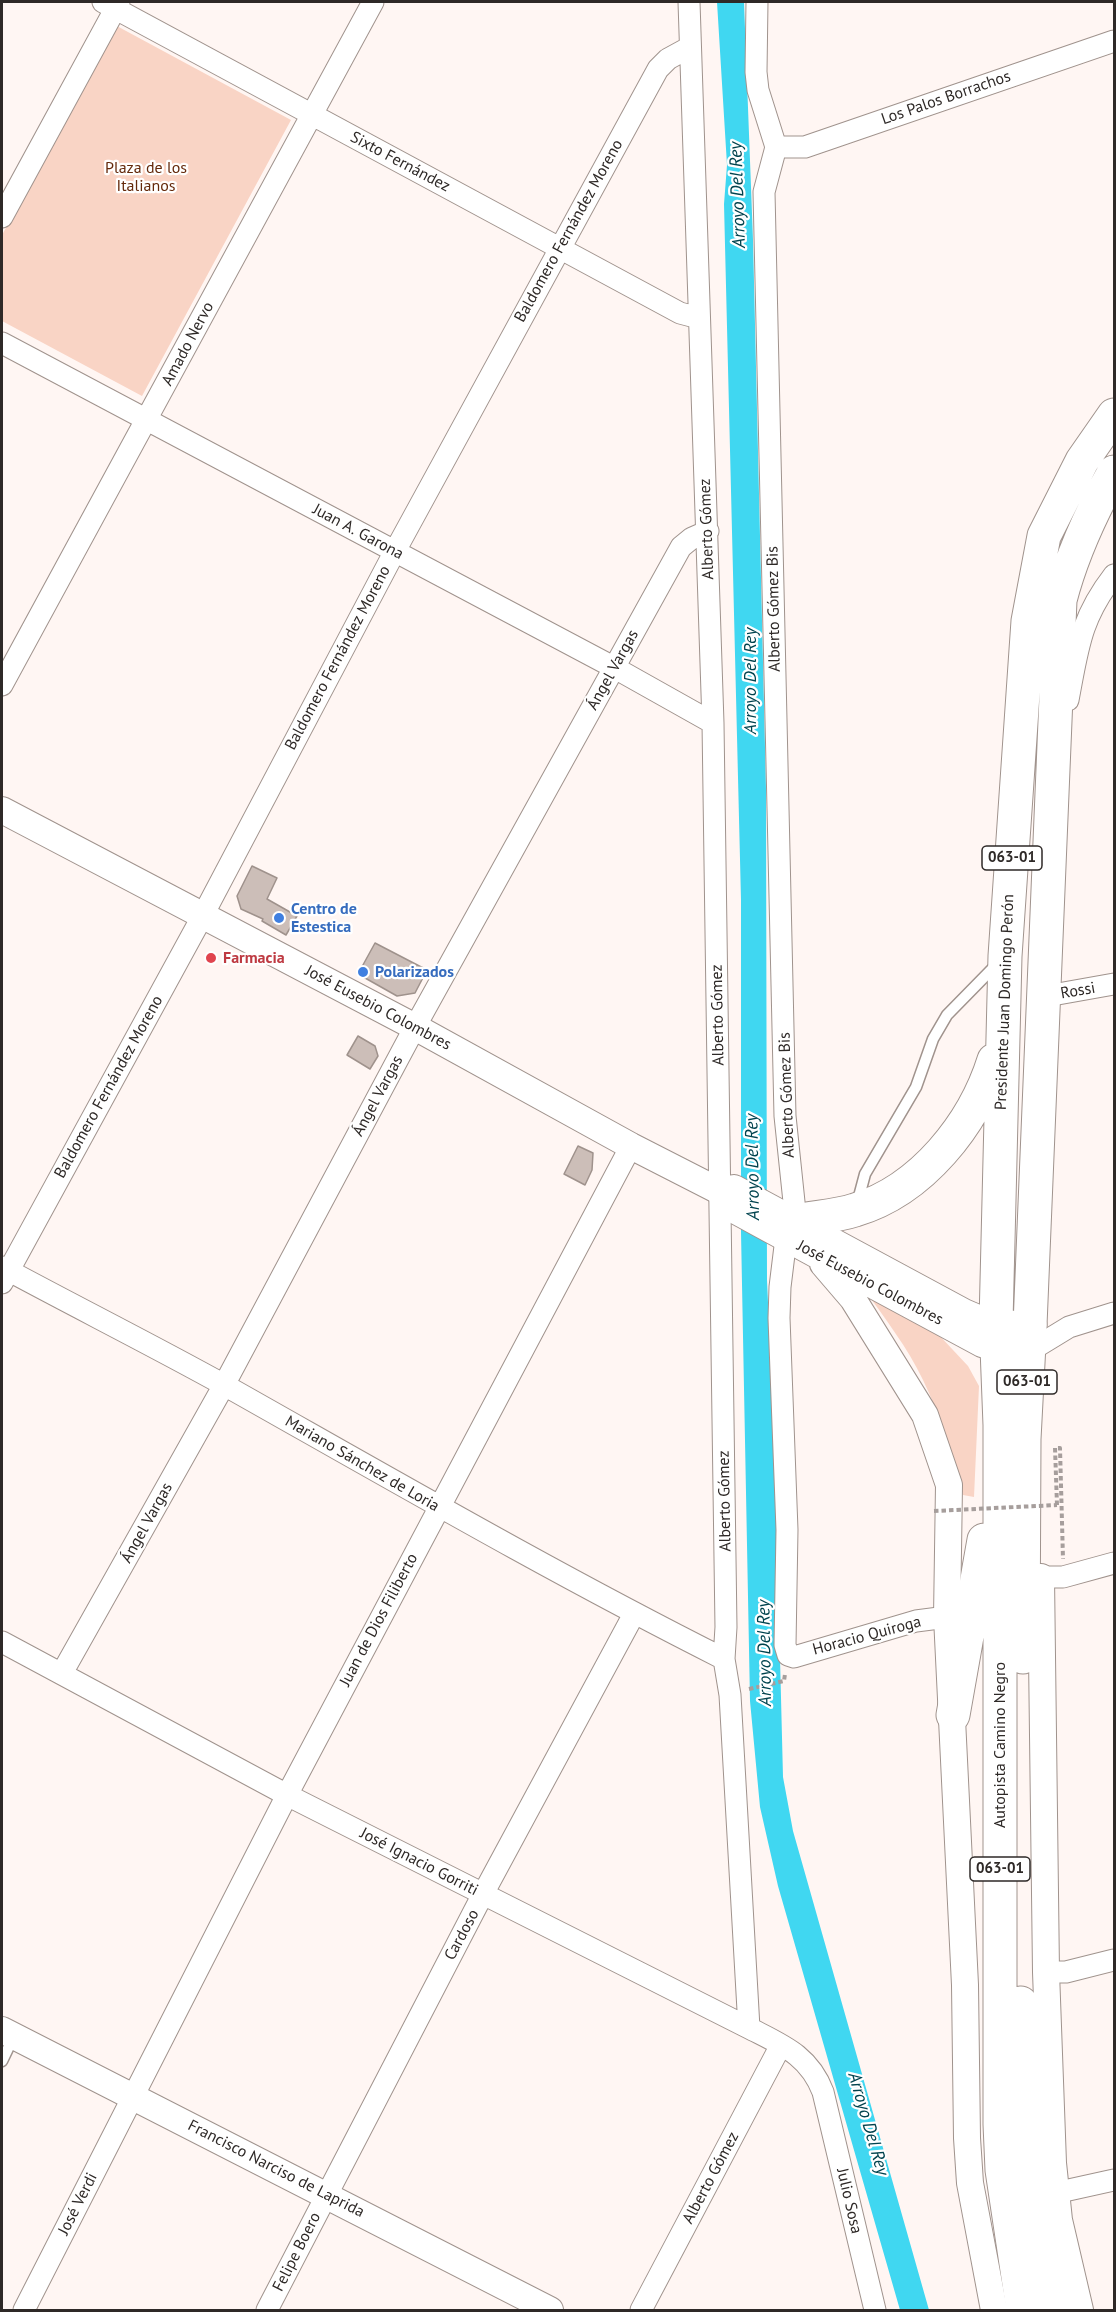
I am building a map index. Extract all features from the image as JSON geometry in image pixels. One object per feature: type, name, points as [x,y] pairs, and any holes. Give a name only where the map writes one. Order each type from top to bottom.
[{"type":"main road","name":"Presidente Juan Domingo Perón","points":[[1013,1338],[1002,1035],[1005,956],[1028,621],[1044,536],[1082,461],[1114,415]]},
{"type":"main road","name":"063-01","points":[[1013,1338],[1041,998],[1060,600],[1068,569],[1082,534],[1114,472]]},
{"type":"main road","points":[[783,1225],[855,1210],[897,1191],[929,1165],[960,1128],[986,1087],[1002,1035]]},
{"type":"main road","name":"Autopista Camino Negro","points":[[1013,1338],[1000,2124],[1002,2170],[1023,2310]]},
{"type":"main road","points":[[1012,1432],[1038,1480],[1052,1577]]},
{"type":"main road","points":[[953,1715],[979,1573],[1012,1432]]},
{"type":"main road","name":"Autopista Camino Negro","points":[[1012,1432],[1021,2025],[1034,2200],[1055,2310]]},
{"type":"street","name":"Amado Nervo","points":[[2,685],[373,2]]},
{"type":"street","name":"Alberto Gómez","points":[[689,2],[730,1197],[724,1659],[730,1695],[748,2028]]},
{"type":"street","points":[[757,2],[758,90],[776,147]]},
{"type":"street","name":"Sixto Fernández","points":[[112,4],[312,115],[680,313],[699,318]]},
{"type":"street","points":[[2,217],[112,4]]},
{"type":"street","name":"Los Palos Borrachos","points":[[776,147],[805,147],[1114,41]]},
{"type":"street","name":"Baldomero Fernández Moreno","points":[[4,1274],[202,917],[395,551],[658,69],[668,59],[690,47]]},
{"type":"street","name":"Alberto Gómez Bis","points":[[776,147],[764,192],[764,204],[785,1116],[779,1318],[787,1530],[785,1645],[788,1655]]},
{"type":"street","name":"Juan A. Garona","points":[[2,343],[615,668],[714,723]]},
{"type":"street","name":"Ángel Vargas","points":[[62,1673],[224,1385],[415,1027],[681,547],[692,538],[708,531]]},
{"type":"street","points":[[1050,795],[1081,631],[1096,598],[1114,575]]},
{"type":"street","name":"José Eusebio Colombres","points":[[2,810],[415,1027],[631,1146],[783,1225],[1013,1338]]},
{"type":"street","name":"Rossi","points":[[1041,998],[1114,984]]},
{"type":"street","name":"Juan de Dios Filiberto","points":[[133,2097],[286,1795],[631,1146]]},
{"type":"street","name":"José Eusebio Colombres","points":[[783,1225],[815,1254],[1013,1338]]},
{"type":"street","points":[[815,1254],[853,1299],[925,1414],[950,1496],[947,1617],[965,1985],[969,2172],[994,2310]]},
{"type":"street","name":"Mariano Sánchez de Loria","points":[[4,1274],[224,1385],[439,1508],[634,1614],[724,1659]]},
{"type":"street","points":[[1013,1338],[1114,1316]]},
{"type":"street","points":[[1080,2310],[1055,2193],[1047,1972],[1052,1577],[1114,1563]]},
{"type":"street","name":"Cardoso","points":[[326,2194],[483,1894],[634,1614]]},
{"type":"street","name":"Horacio Quiroga","points":[[788,1655],[794,1657],[916,1621],[947,1617]]},
{"type":"street","name":"José Ignacio Gorriti","points":[[2,1642],[286,1795],[781,2045],[803,2059],[816,2074],[823,2092]]},
{"type":"street","points":[[1047,1972],[1066,1972],[1114,1960]]},
{"type":"street","name":"Francisco Narciso de Laprida","points":[[8,2033],[550,2310]]},
{"type":"street","name":"Alberto Gómez","points":[[641,2310],[781,2045]]},
{"type":"street","name":"Julio Sosa","points":[[823,2092],[875,2310]]},
{"type":"street","name":"José Verdi","points":[[24,2310],[133,2097]]},
{"type":"street","points":[[1055,2193],[1114,2180]]},
{"type":"street","name":"Felipe Boero","points":[[267,2310],[326,2194]]},
{"type":"lane","points":[[855,1210],[865,1174],[916,1087],[933,1039],[947,1015],[1005,956]]},
{"type":"lane","points":[[2,2061],[8,2033]]},
{"type":"path","points":[[933,1511],[1057,1505],[1055,1448],[1060,1448],[1062,1506],[1052,1577]]},
{"type":"path","points":[[746,1690],[784,1681]]},
{"type":"green space","name":"Plaza de los Italianos","points":[[115,25],[291,120],[142,396],[2,321],[2,235]]},
{"type":"green space","points":[[865,1290],[938,1334],[968,1366],[979,1386],[974,1497],[963,1495],[941,1422],[917,1368]]},
{"type":"water","name":"Arroyo Del Rey","points":[[717,2],[744,2],[753,240],[766,790],[767,1280],[775,1459],[783,1777],[793,1831],[929,2310],[900,2310],[778,1886],[760,1807],[750,1701],[741,1232],[741,900],[724,204],[727,165]]},
{"type":"building","points":[[252,866],[277,878],[267,899],[297,916],[286,935],[262,921],[263,919],[241,909],[237,896]]},
{"type":"building","points":[[375,943],[427,970],[415,993],[397,996],[358,974]]},
{"type":"building","points":[[358,1036],[375,1046],[378,1056],[370,1069],[347,1055]]},
{"type":"building","points":[[578,1146],[593,1153],[592,1170],[585,1185],[564,1174]]},
{"type":"place","name":"Centro de Estestica","points":[[279,918]]},
{"type":"place","name":"Farmacia","points":[[211,958]]},
{"type":"place","name":"Polarizados","points":[[363,972]]}]
